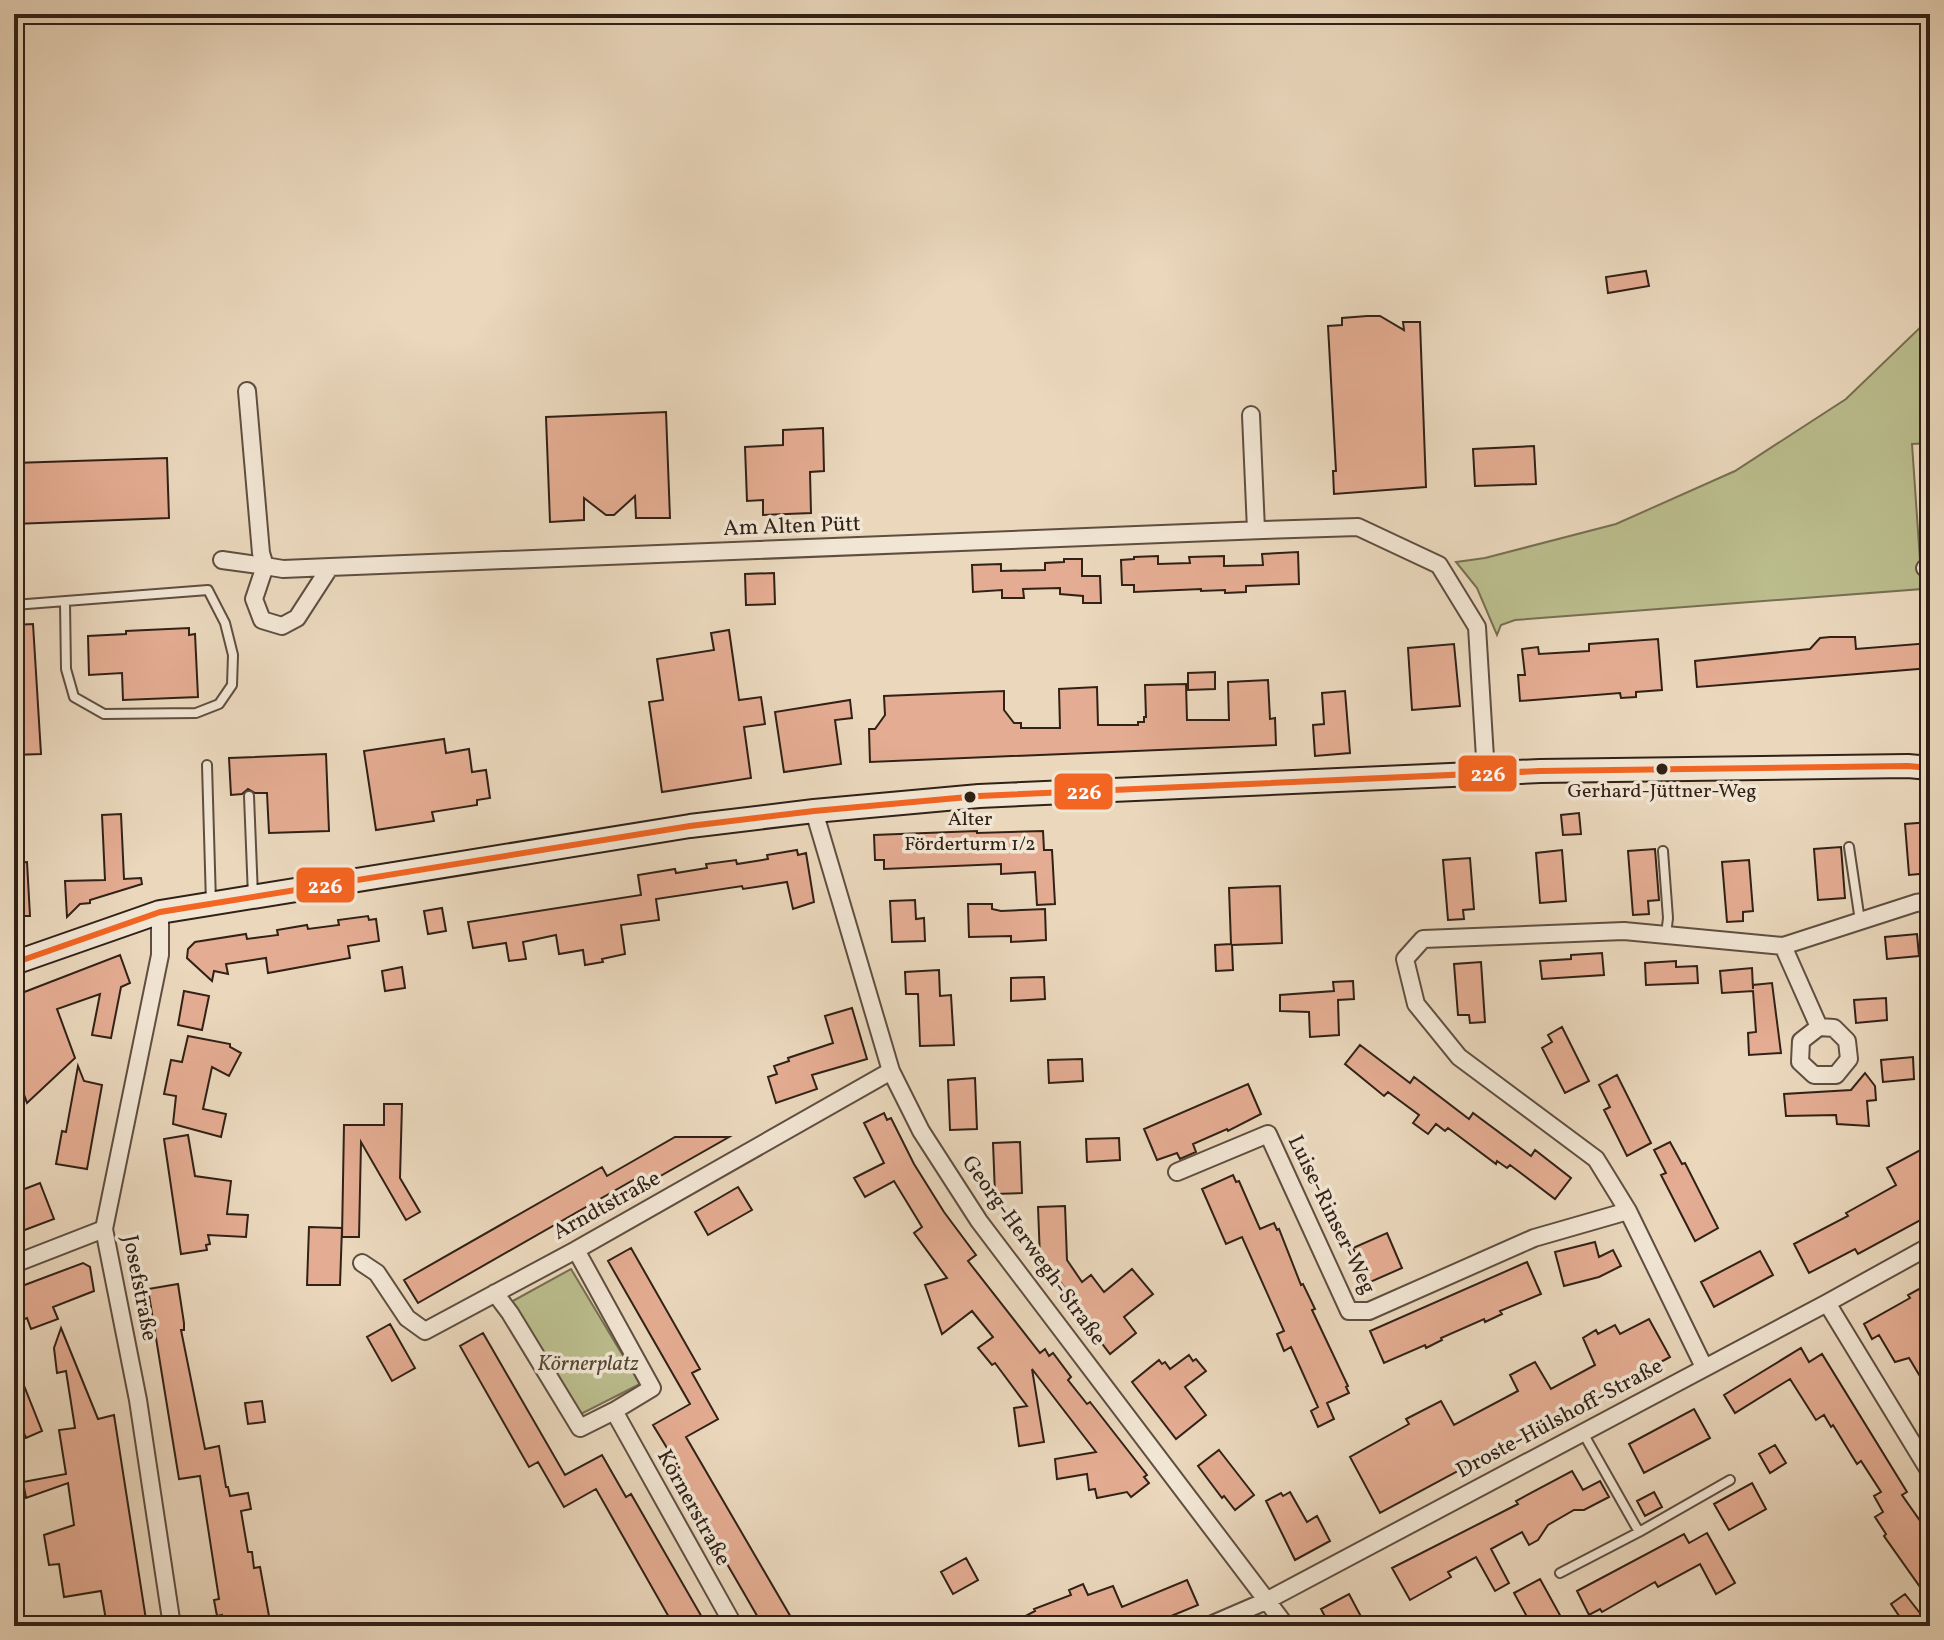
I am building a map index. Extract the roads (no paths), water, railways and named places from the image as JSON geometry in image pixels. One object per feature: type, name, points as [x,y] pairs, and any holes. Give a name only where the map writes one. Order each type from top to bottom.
[{"type":"main road","points":[[14,963],[160,912],[690,826],[814,811],[979,796],[1486,774],[1930,768]]},
{"type":"street","points":[[247,391],[261,553],[265,566],[254,599],[262,620],[282,626],[297,618],[330,567]]},
{"type":"street","points":[[1251,415],[1256,530]]},
{"type":"street","name":"Am Alten Pütt","points":[[222,560],[283,569],[1358,527],[1439,565],[1477,627],[1486,774]]},
{"type":"street","name":"Georg-Herwegh-Straße","points":[[814,811],[891,1071],[921,1131],[979,1221],[1286,1626]]},
{"type":"street","points":[[1704,1367],[1628,1211],[1596,1159],[1459,1057],[1416,1004],[1405,959],[1423,939],[1624,931],[1783,946],[1930,901]]},
{"type":"street","name":"Josefstraße","points":[[160,912],[160,955],[104,1229],[138,1400],[172,1626]]},
{"type":"street","points":[[1783,946],[1819,1027]]},
{"type":"street","name":"Arndtstraße","points":[[362,1263],[377,1273],[407,1318],[425,1331],[576,1250],[891,1071]]},
{"type":"street","name":"Luise-Rinser-Weg","points":[[1177,1172],[1268,1134],[1349,1311],[1369,1311],[1534,1238],[1628,1211]]},
{"type":"street","points":[[14,1264],[104,1229]]},
{"type":"street","name":"Droste-Hülshoff-Straße","points":[[1208,1626],[1266,1601],[1930,1246]]},
{"type":"street","points":[[495,1293],[580,1428],[614,1411],[652,1388],[576,1250]]},
{"type":"street","points":[[1827,1303],[1930,1472]]},
{"type":"street","name":"Körnerstraße","points":[[614,1411],[734,1626]]},
{"type":"lane","points":[[14,605],[208,590],[225,623],[233,655],[232,685],[219,704],[196,713],[104,714],[74,697],[66,669],[65,603]]},
{"type":"lane","points":[[207,765],[211,904]]},
{"type":"lane","points":[[249,796],[253,897]]},
{"type":"lane","points":[[1849,847],[1860,921]]},
{"type":"lane","points":[[1663,851],[1668,918],[1666,935]]},
{"type":"lane","points":[[1583,1432],[1639,1532]]},
{"type":"lane","points":[[1560,1573],[1730,1480]]},
{"type":"place","name":"Gerhard-Jüttner-Weg","points":[[1662,769]]},
{"type":"place","name":"Alter Förderturm 1/2","points":[[970,797]]},
{"type":"park label","name":"Körnerplatz","points":[[588,1364]]}]
